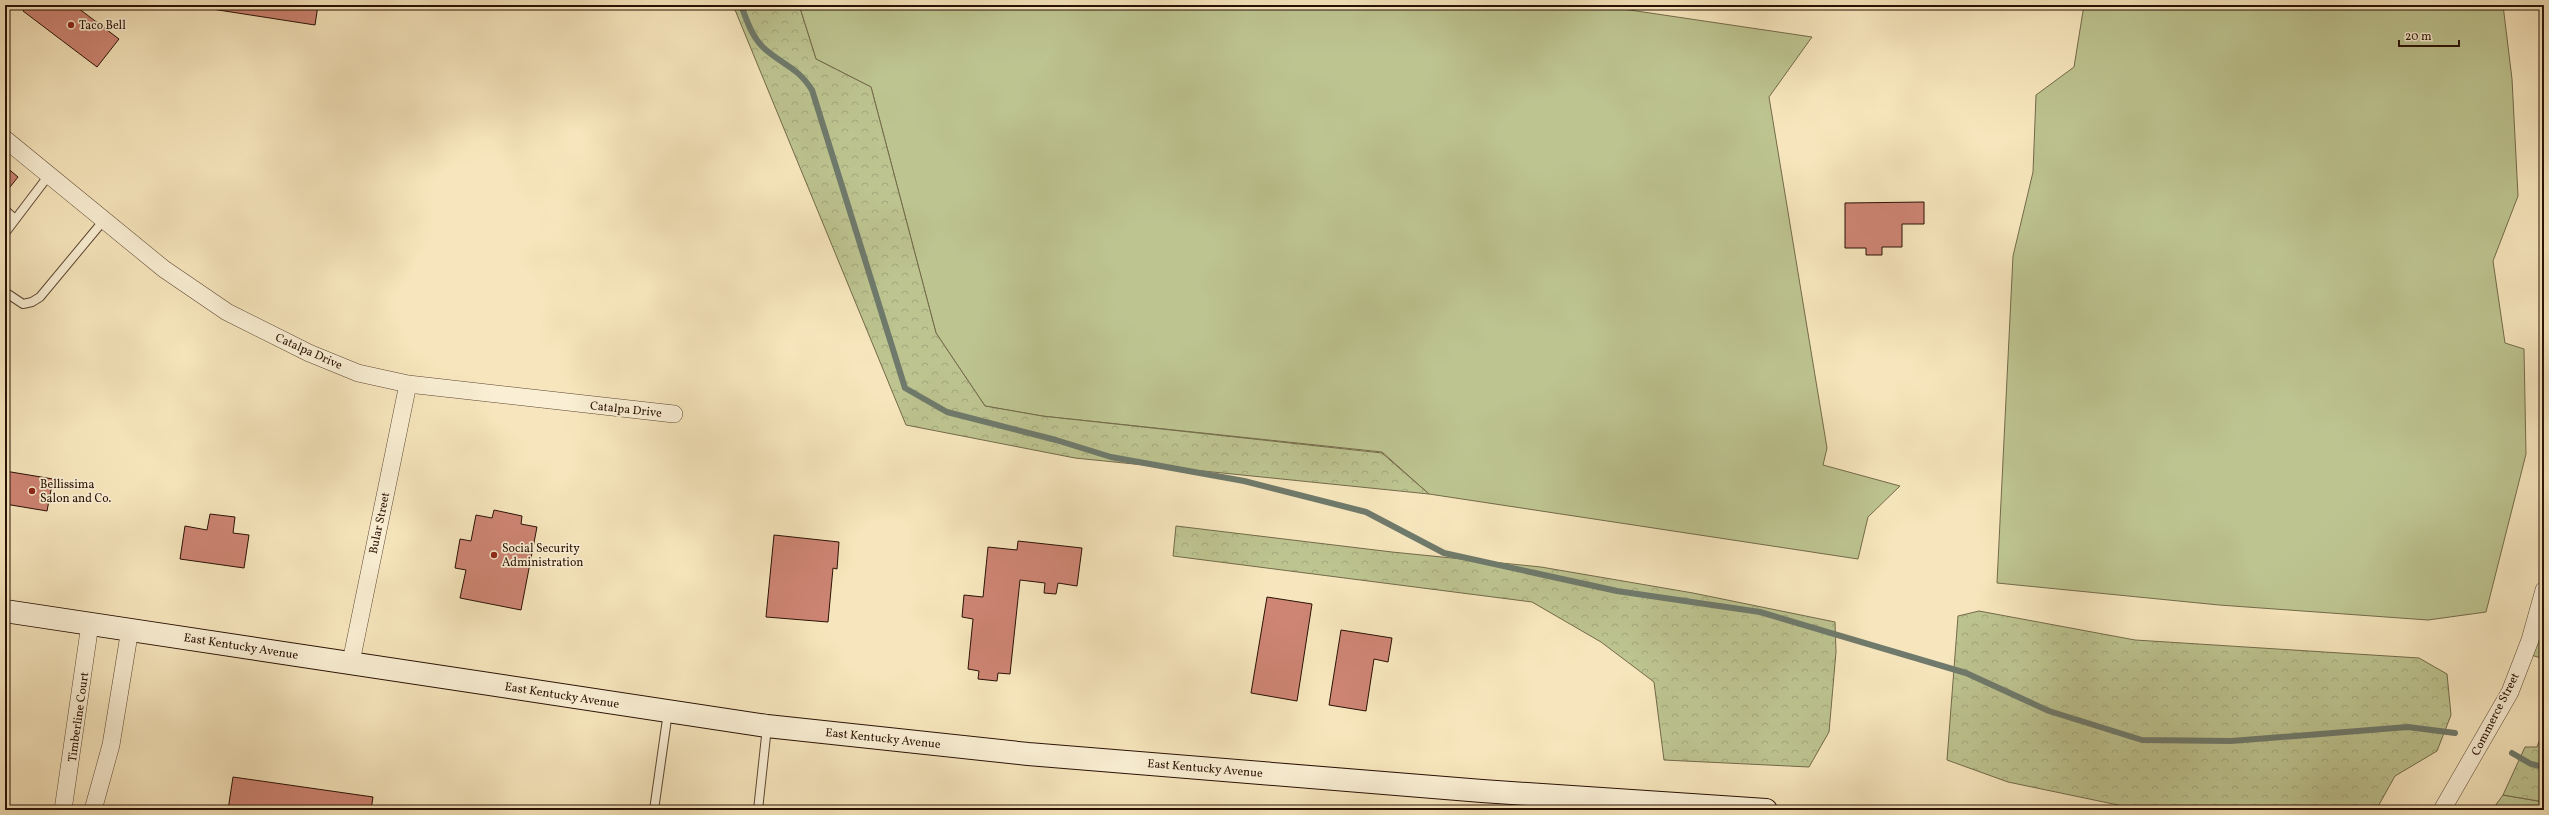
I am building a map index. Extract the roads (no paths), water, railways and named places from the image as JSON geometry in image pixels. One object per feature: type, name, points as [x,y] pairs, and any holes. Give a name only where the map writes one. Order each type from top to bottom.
[{"type":"street","name":"Catalpa Drive","points":[[5,140],[164,269],[227,312],[309,353],[358,373],[408,384],[468,393],[674,414]]},
{"type":"street","name":"Bular Street","points":[[351,662],[408,384]]},
{"type":"street","name":"Commerce Street","points":[[2442,810],[2510,692],[2530,640],[2544,590]]},
{"type":"street","name":"East Kentucky Avenue","points":[[5,611],[351,662],[767,726],[1028,754],[1569,803],[1766,810]]},
{"type":"street","name":"Timberline Court","points":[[63,810],[90,624]]},
{"type":"street","points":[[93,810],[111,745],[130,629]]},
{"type":"lane","points":[[5,233],[49,175]]},
{"type":"lane","points":[[5,210],[15,219]]},
{"type":"lane","points":[[5,292],[23,304],[32,302],[40,297],[104,220]]},
{"type":"lane","points":[[654,810],[668,711]]},
{"type":"lane","points":[[758,810],[767,726]]},
{"type":"waterway","points":[[741,5],[750,29],[761,45],[796,71],[812,90],[905,388],[947,412],[1056,440],[1111,457],[1244,481],[1366,512],[1444,553],[1617,591],[1760,612],[1966,673],[2049,711],[2142,740],[2231,741],[2408,727],[2455,733]]},
{"type":"waterway","points":[[2512,753],[2531,764],[2544,767]]},
{"type":"place","name":"Taco Bell","points":[[71,25]]},
{"type":"place","name":"Bellissima Salon and Co.","points":[[32,491]]},
{"type":"place","name":"Social Security Administration","points":[[494,555]]}]
